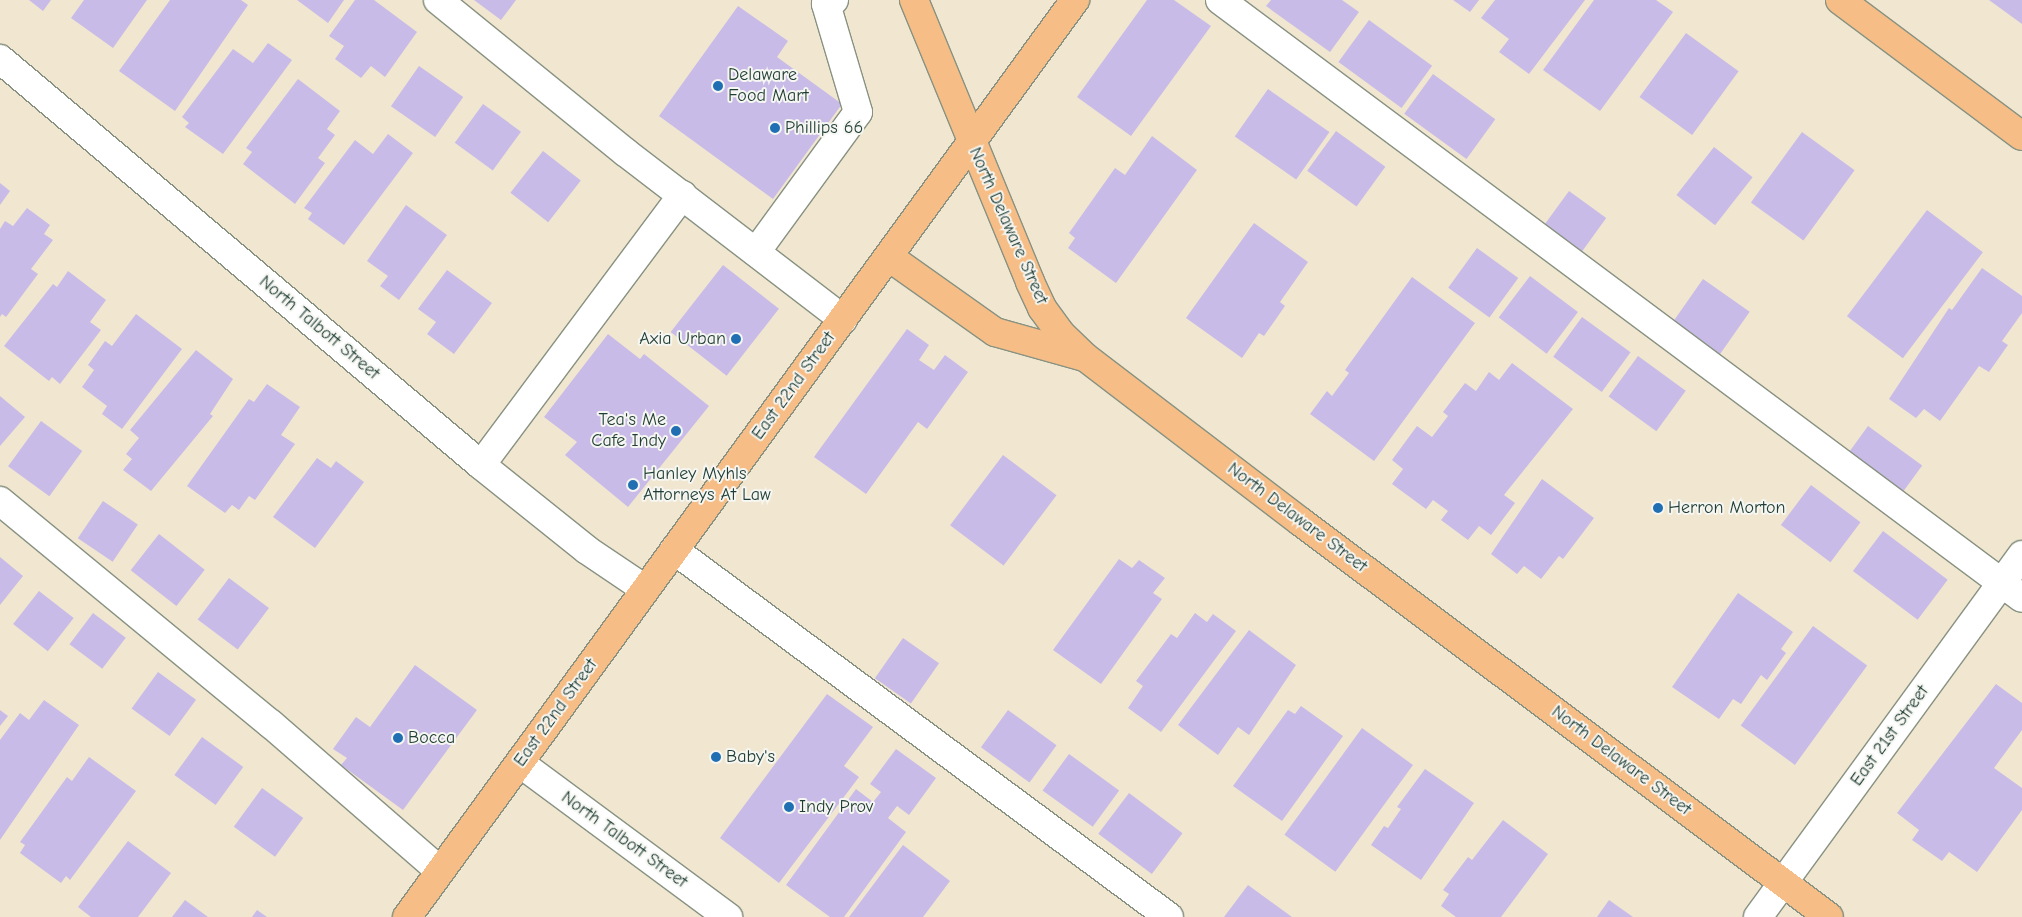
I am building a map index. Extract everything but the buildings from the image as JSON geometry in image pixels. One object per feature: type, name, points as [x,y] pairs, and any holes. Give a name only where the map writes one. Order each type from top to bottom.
[{"type":"main road","name":"North Delaware Street","points":[[914,0],[971,142],[1042,308],[1060,333],[1085,357],[1829,917]]},
{"type":"main road","name":"East 22nd Street","points":[[407,917],[1075,0]]},
{"type":"main road","points":[[1840,0],[2022,136]]},
{"type":"main road","points":[[888,257],[995,332],[1085,357]]},
{"type":"street","points":[[438,0],[682,195],[842,319]]},
{"type":"street","points":[[756,252],[858,112],[826,4],[834,0]]},
{"type":"street","points":[[1220,0],[2012,590]]},
{"type":"street","name":"North Talbott Street","points":[[0,59],[481,465],[588,550],[645,589]]},
{"type":"street","points":[[481,465],[682,195]]},
{"type":"street","points":[[0,502],[271,724],[440,871]]},
{"type":"street","points":[[674,550],[1168,917]]},
{"type":"street","name":"East 21st Street","points":[[1758,917],[1783,882],[2012,590],[2022,555]]},
{"type":"street","name":"North Talbott Street","points":[[520,764],[728,917]]},
{"type":"place","name":"Delaware Food Mart","points":[[718,86]]},
{"type":"place","name":"Phillips 66","points":[[775,128]]},
{"type":"place","name":"Axia Urban","points":[[736,339]]},
{"type":"place","name":"Tea's Me Cafe Indy","points":[[676,431]]},
{"type":"place","name":"Hanley Myhls Attorneys At Law","points":[[633,485]]},
{"type":"place","name":"Herron Morton","points":[[1658,508]]},
{"type":"place","name":"Bocca","points":[[398,738]]},
{"type":"place","name":"Baby's","points":[[716,757]]},
{"type":"place","name":"Indy Prov","points":[[789,807]]}]
